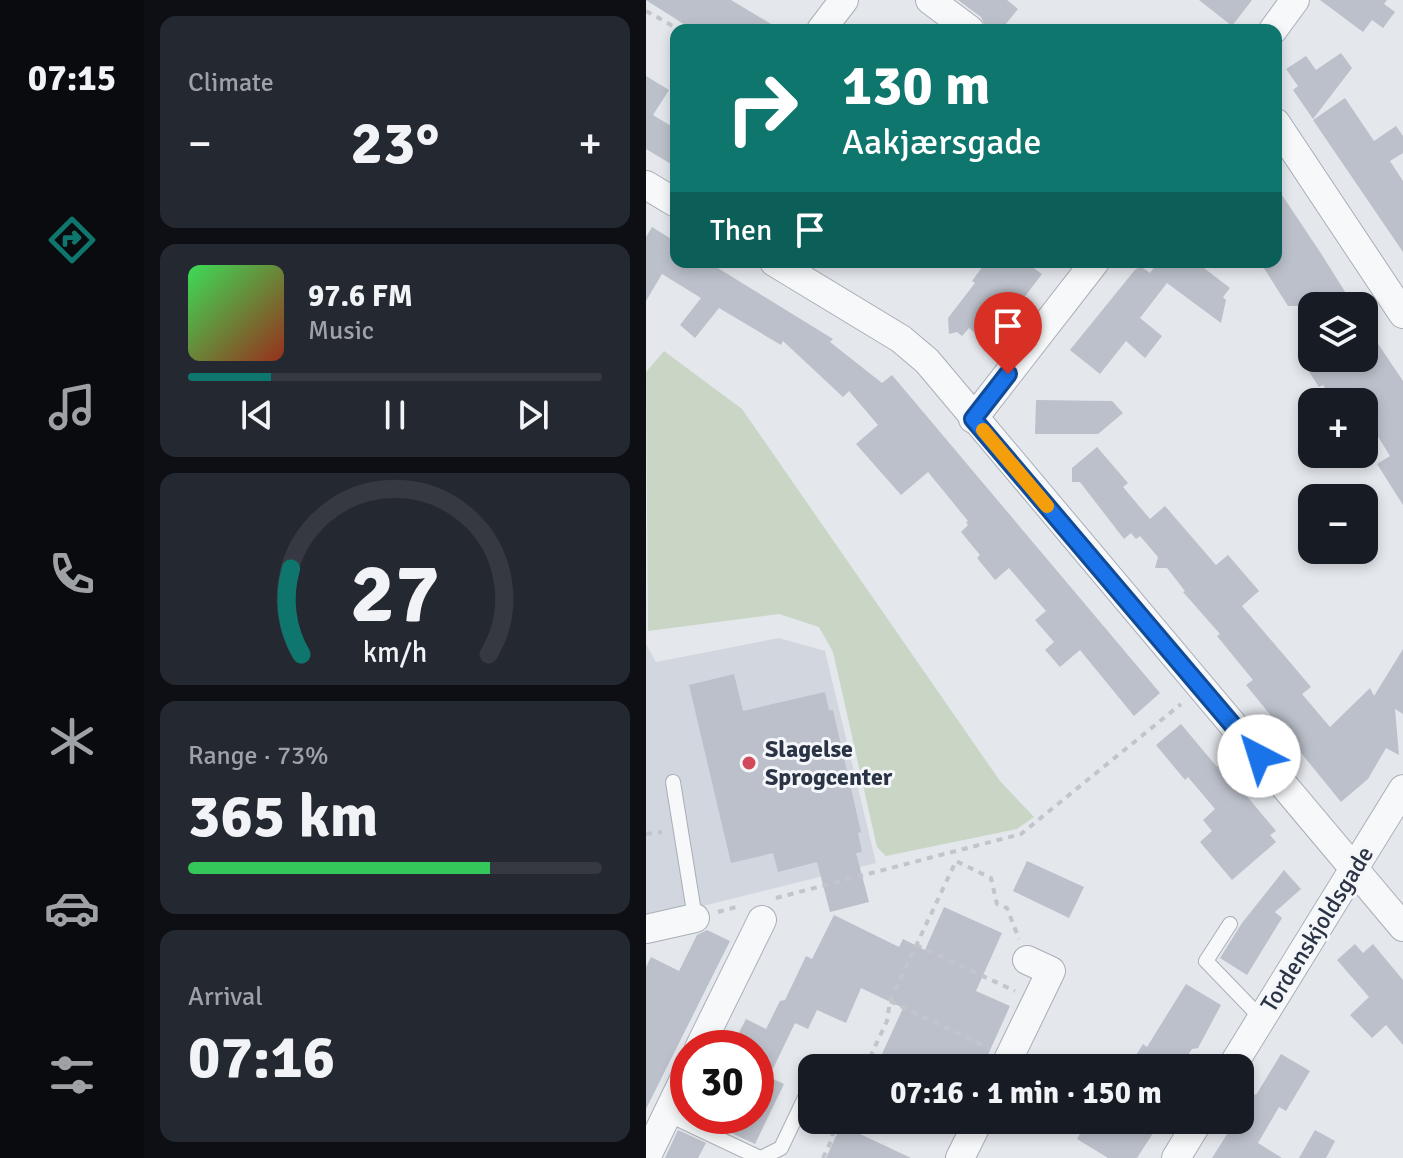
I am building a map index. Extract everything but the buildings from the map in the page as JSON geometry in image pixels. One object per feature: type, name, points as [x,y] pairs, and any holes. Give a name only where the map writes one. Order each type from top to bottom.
[{"type":"street","points":[[930,0],[962,24]]},
{"type":"street","points":[[1277,24],[1295,0]]},
{"type":"street","points":[[1282,132],[1403,314]]},
{"type":"street","points":[[646,185],[670,199]]},
{"type":"street","points":[[784,268],[901,339],[927,361],[1403,927]]},
{"type":"street","points":[[973,419],[1090,268]]},
{"type":"street","name":"Tordenskjoldsgade","points":[[1240,1054],[1403,789]]},
{"type":"street","points":[[707,1030],[758,908]]},
{"type":"street","points":[[646,929],[695,918]]},
{"type":"street","points":[[1011,1054],[1051,971],[1027,960]]},
{"type":"street","points":[[646,1158],[670,1108]]},
{"type":"street","points":[[960,1158],[972,1134]]},
{"type":"street","points":[[1176,1158],[1191,1134]]},
{"type":"lane","points":[[673,782],[695,918]]},
{"type":"lane","points":[[1230,924],[1206,961],[1262,1019]]},
{"type":"lane","points":[[667,1114],[760,1158],[781,1148],[798,1112]]},
{"type":"path","points":[[646,11],[670,24]]},
{"type":"path","points":[[695,918],[758,908],[1021,834],[1201,687]]},
{"type":"path","points":[[872,1054],[887,1021],[890,1001],[961,850]]},
{"type":"path","points":[[956,861],[991,878],[997,904],[1007,908],[1027,960]]},
{"type":"path","points":[[916,945],[1037,1001]]},
{"type":"path","points":[[890,1001],[990,1054]]},
{"type":"path","points":[[823,1158],[833,1134]]},
{"type":"shaded area","name":"Slagelse Sprogcenter","points":[[779,638],[825,651],[876,863],[646,920],[646,644],[656,662]]},
{"type":"green space","points":[[664,351],[742,409],[1000,781],[1034,817],[1017,829],[886,856],[877,847],[833,652],[819,627],[779,614],[648,631],[646,372]]},
{"type":"slow traffic","points":[[983,430],[1047,506]]},
{"type":"place","name":"Slagelse Sprogcenter","points":[[749,763]]},
{"type":"route","points":[[1008,374],[973,419],[1259,756]]}]
